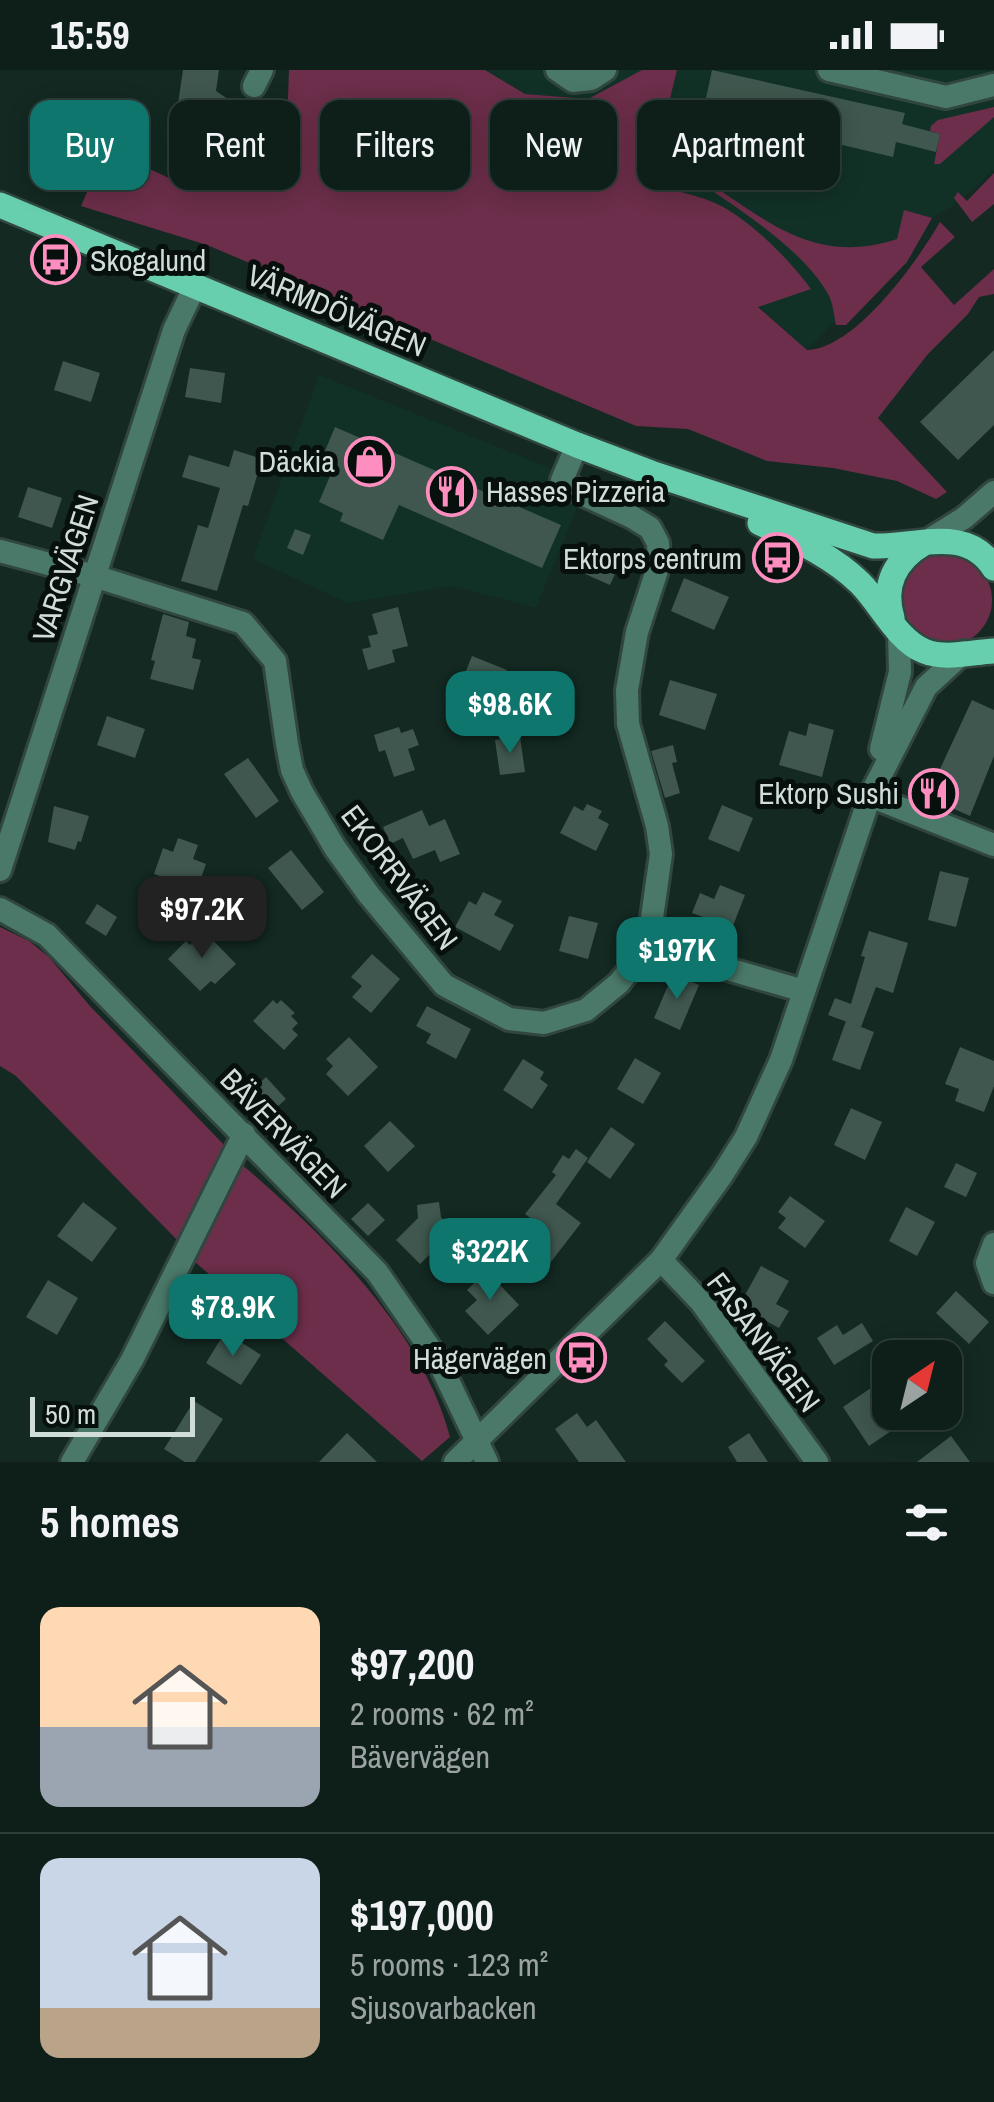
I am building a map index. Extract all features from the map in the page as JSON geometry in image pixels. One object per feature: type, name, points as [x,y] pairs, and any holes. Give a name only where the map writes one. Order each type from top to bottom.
[{"type":"main road","name":"VÄRMDÖVÄGEN","points":[[0,206],[651,473],[873,546],[937,540],[966,543],[994,568]]},
{"type":"main road","name":"VÄRMDÖVÄGEN","points":[[651,473],[823,552],[857,580],[896,626],[924,651],[950,655],[994,651]]},
{"type":"main road","points":[[896,626],[888,606],[892,576],[910,551],[924,544]]},
{"type":"main road","points":[[964,652],[977,646],[994,626]]},
{"type":"street","points":[[557,70],[573,81],[590,79],[605,70]]},
{"type":"street","points":[[829,70],[946,97],[994,85]]},
{"type":"street","name":"VARGVÄGEN","points":[[0,870],[174,330],[196,286]]},
{"type":"street","points":[[577,445],[562,480],[582,494],[632,516],[650,528],[658,542],[659,564],[638,632],[627,690],[628,724],[657,826],[661,854],[648,946],[804,991]]},
{"type":"street","points":[[924,544],[994,492]]},
{"type":"street","name":"EKORRVÄGEN","points":[[0,551],[242,623],[275,661],[286,744],[302,792],[369,895],[444,985],[509,1019],[544,1023],[586,1010],[620,983],[648,946]]},
{"type":"street","points":[[455,1462],[482,1451],[661,1260],[746,1137],[781,1060],[870,796],[900,672],[896,626]]},
{"type":"street","points":[[870,796],[926,687],[964,652]]},
{"type":"street","points":[[870,796],[994,845]]},
{"type":"street","name":"BÄVERVÄGEN","points":[[0,909],[47,935],[377,1272],[438,1360],[482,1451]]},
{"type":"street","points":[[72,1462],[132,1360],[244,1134]]},
{"type":"street","points":[[994,1244],[986,1264],[994,1283]]},
{"type":"street","name":"FASANVÄGEN","points":[[661,1260],[701,1302],[816,1462]]},
{"type":"shaded area","points":[[289,70],[485,70],[525,94],[588,99],[642,70],[677,70],[670,100],[637,100],[637,190],[674,190],[704,199],[723,207],[765,239],[811,289],[758,307],[807,350],[826,346],[864,320],[900,280],[940,222],[955,237],[921,267],[954,305],[994,269],[994,294],[979,297],[878,418],[947,492],[936,499],[897,481],[833,468],[767,461],[688,429],[636,426],[207,245],[81,206],[88,190],[149,190],[149,169],[169,178],[169,190],[300,190],[300,100],[288,100]]},
{"type":"shaded area","points":[[485,70],[642,70],[588,99],[525,94]]},
{"type":"shaded area","points":[[677,70],[994,70],[994,169],[958,203],[932,218],[907,262],[846,325],[833,323],[807,350],[758,306],[661,190],[840,190],[840,100],[670,100]]},
{"type":"shaded area","points":[[994,107],[994,117],[940,164],[934,164],[940,134],[930,131],[931,126],[938,120]]},
{"type":"shaded area","points":[[994,173],[994,204],[972,222],[954,198],[958,192],[967,201]]},
{"type":"shaded area","points":[[711,190],[720,190],[790,233],[839,247],[897,239],[904,210],[932,218],[907,262],[846,325],[836,325],[828,294],[818,278],[771,233]]},
{"type":"shaded area","points":[[319,375],[587,483],[536,608],[454,586],[348,603],[253,559]]},
{"type":"shaded area","points":[[946,554],[963,558],[978,568],[988,583],[992,600],[988,617],[978,632],[963,642],[946,646],[929,642],[914,632],[904,617],[900,600],[904,583],[914,568],[929,558]]},
{"type":"shaded area","points":[[0,927],[29,941],[49,957],[89,1005],[226,1147],[181,1244],[16,1076],[0,1066]]},
{"type":"shaded area","points":[[240,1163],[335,1252],[393,1321],[417,1358],[450,1437],[422,1461],[194,1261]]},
{"type":"building","points":[[183,70],[219,70],[216,91],[229,100],[179,100]]},
{"type":"building","points":[[712,70],[905,113],[902,124],[940,134],[936,152],[896,142],[893,157],[840,144],[840,100],[706,100]]},
{"type":"building","points":[[994,350],[994,425],[958,460],[920,422]]},
{"type":"building","points":[[63,361],[100,373],[91,402],[54,390]]},
{"type":"building","points":[[190,368],[225,373],[221,403],[185,397]]},
{"type":"building","points":[[335,427],[561,525],[542,568],[399,505],[383,540],[340,521],[343,513],[319,502],[330,476],[317,470]]},
{"type":"building","points":[[234,450],[262,459],[248,506],[243,505],[217,591],[181,581],[198,525],[208,528],[220,488],[182,477],[189,455],[229,467]]},
{"type":"building","points":[[28,487],[62,498],[52,528],[18,517]]},
{"type":"building","points":[[295,529],[311,535],[303,555],[287,548]]},
{"type":"building","points":[[596,548],[622,559],[610,585],[585,574]]},
{"type":"building","points":[[684,578],[729,597],[714,630],[671,611]]},
{"type":"building","points":[[398,607],[408,646],[392,650],[395,662],[368,670],[362,649],[371,647],[368,636],[378,634],[372,614]]},
{"type":"building","points":[[163,614],[189,622],[186,636],[196,639],[192,658],[201,660],[193,690],[150,679]]},
{"type":"building","points":[[472,656],[507,670],[493,705],[458,691]]},
{"type":"building","points":[[670,680],[717,694],[705,730],[659,715]]},
{"type":"building","points":[[972,700],[994,710],[994,756],[970,816],[927,797]]},
{"type":"building","points":[[107,716],[145,729],[135,758],[97,745]]},
{"type":"building","points":[[809,723],[834,730],[822,777],[779,765],[789,731],[806,736]]},
{"type":"building","points":[[399,727],[401,733],[413,729],[419,745],[408,749],[415,770],[394,777],[385,750],[379,752],[374,735]]},
{"type":"building","points":[[520,736],[525,772],[500,775],[495,740]]},
{"type":"building","points":[[673,745],[677,762],[672,763],[680,793],[665,798],[651,751]]},
{"type":"building","points":[[248,758],[279,801],[256,818],[224,774]]},
{"type":"building","points":[[587,804],[602,811],[598,818],[609,824],[596,851],[560,833],[574,806],[583,811]]},
{"type":"building","points":[[722,805],[753,818],[739,852],[708,839]]},
{"type":"building","points":[[54,806],[89,816],[75,850],[48,842]]},
{"type":"building","points":[[422,810],[429,826],[445,819],[460,854],[440,862],[435,850],[413,859],[403,838],[390,844],[383,827]]},
{"type":"building","points":[[178,838],[198,845],[193,859],[206,864],[197,889],[154,874],[163,848],[173,852]]},
{"type":"building","points":[[291,850],[324,892],[302,910],[268,868]]},
{"type":"building","points":[[940,871],[969,878],[956,927],[928,920]]},
{"type":"building","points":[[720,885],[745,895],[727,941],[698,929],[703,917],[692,913],[700,893],[714,899]]},
{"type":"building","points":[[483,892],[502,901],[494,915],[514,925],[500,951],[455,927],[469,901],[476,905]]},
{"type":"building","points":[[97,904],[117,917],[106,936],[85,923]]},
{"type":"building","points":[[569,916],[598,923],[588,959],[559,951]]},
{"type":"building","points":[[204,931],[236,964],[215,984],[211,981],[200,991],[168,959],[186,941],[190,945]]},
{"type":"building","points":[[869,931],[908,943],[893,993],[876,987],[861,1027],[828,1015],[835,998],[851,1004]]},
{"type":"building","points":[[372,954],[400,979],[371,1013],[352,997],[362,986],[351,977]]},
{"type":"building","points":[[673,974],[699,985],[680,1030],[654,1018]]},
{"type":"building","points":[[273,1000],[277,1004],[281,1000],[295,1013],[291,1016],[298,1023],[292,1029],[298,1035],[284,1050],[253,1021]]},
{"type":"building","points":[[427,1006],[471,1029],[456,1059],[426,1043],[431,1034],[416,1026]]},
{"type":"building","points":[[846,1021],[874,1032],[860,1070],[832,1060]]},
{"type":"building","points":[[349,1037],[378,1067],[348,1096],[326,1074],[333,1066],[326,1059]]},
{"type":"building","points":[[960,1047],[994,1061],[994,1086],[984,1112],[955,1101],[959,1089],[945,1084]]},
{"type":"building","points":[[635,1058],[661,1073],[643,1104],[617,1089]]},
{"type":"building","points":[[523,1059],[544,1072],[540,1079],[548,1085],[532,1109],[503,1090]]},
{"type":"building","points":[[266,1077],[286,1099],[267,1116],[248,1094]]},
{"type":"building","points":[[851,1108],[882,1122],[865,1160],[834,1145]]},
{"type":"building","points":[[390,1121],[415,1146],[388,1172],[364,1146]]},
{"type":"building","points":[[611,1127],[635,1144],[610,1179],[587,1162]]},
{"type":"building","points":[[576,1149],[588,1158],[556,1204],[581,1223],[550,1263],[527,1244],[541,1226],[525,1214],[556,1175],[552,1172],[563,1155],[569,1159]]},
{"type":"building","points":[[956,1163],[977,1173],[966,1197],[944,1187]]},
{"type":"building","points":[[790,1196],[825,1221],[805,1248],[778,1228],[786,1218],[778,1212]]},
{"type":"building","points":[[83,1202],[117,1228],[92,1262],[57,1236]]},
{"type":"building","points":[[439,1202],[441,1217],[454,1231],[420,1264],[396,1240],[418,1218],[417,1205]]},
{"type":"building","points":[[368,1203],[385,1220],[368,1236],[351,1219]]},
{"type":"building","points":[[906,1207],[935,1222],[917,1256],[889,1241]]},
{"type":"building","points":[[761,1266],[789,1281],[776,1304],[789,1311],[779,1328],[739,1306]]},
{"type":"building","points":[[487,1271],[519,1305],[488,1335],[465,1311],[477,1300],[467,1290]]},
{"type":"building","points":[[48,1280],[78,1298],[57,1335],[26,1317]]},
{"type":"building","points":[[956,1291],[989,1322],[969,1344],[936,1313]]},
{"type":"building","points":[[665,1321],[705,1361],[682,1383],[647,1339]]},
{"type":"building","points":[[862,1323],[872,1340],[834,1365],[817,1338],[837,1325],[843,1335]]},
{"type":"building","points":[[225,1332],[261,1355],[241,1385],[206,1363]]},
{"type":"building","points":[[871,1388],[872,1430],[893,1430],[869,1446],[843,1407]]},
{"type":"building","points":[[194,1401],[223,1419],[195,1462],[185,1462],[164,1449]]},
{"type":"building","points":[[577,1413],[587,1427],[596,1420],[626,1462],[579,1462],[555,1429]]},
{"type":"building","points":[[347,1433],[377,1462],[319,1462]]},
{"type":"building","points":[[749,1433],[768,1462],[737,1462],[728,1447]]},
{"type":"building","points":[[951,1436],[970,1462],[917,1462]]},
{"type":"place","name":"Skogalund","points":[[55,260]]},
{"type":"place","name":"Däckia","points":[[370,461]]},
{"type":"place","name":"Hasses Pizzeria","points":[[451,491]]},
{"type":"place","name":"Ektorps centrum","points":[[777,558]]},
{"type":"place","name":"Ektorp Sushi","points":[[934,793]]},
{"type":"place","name":"Hägervägen","points":[[582,1358]]}]
